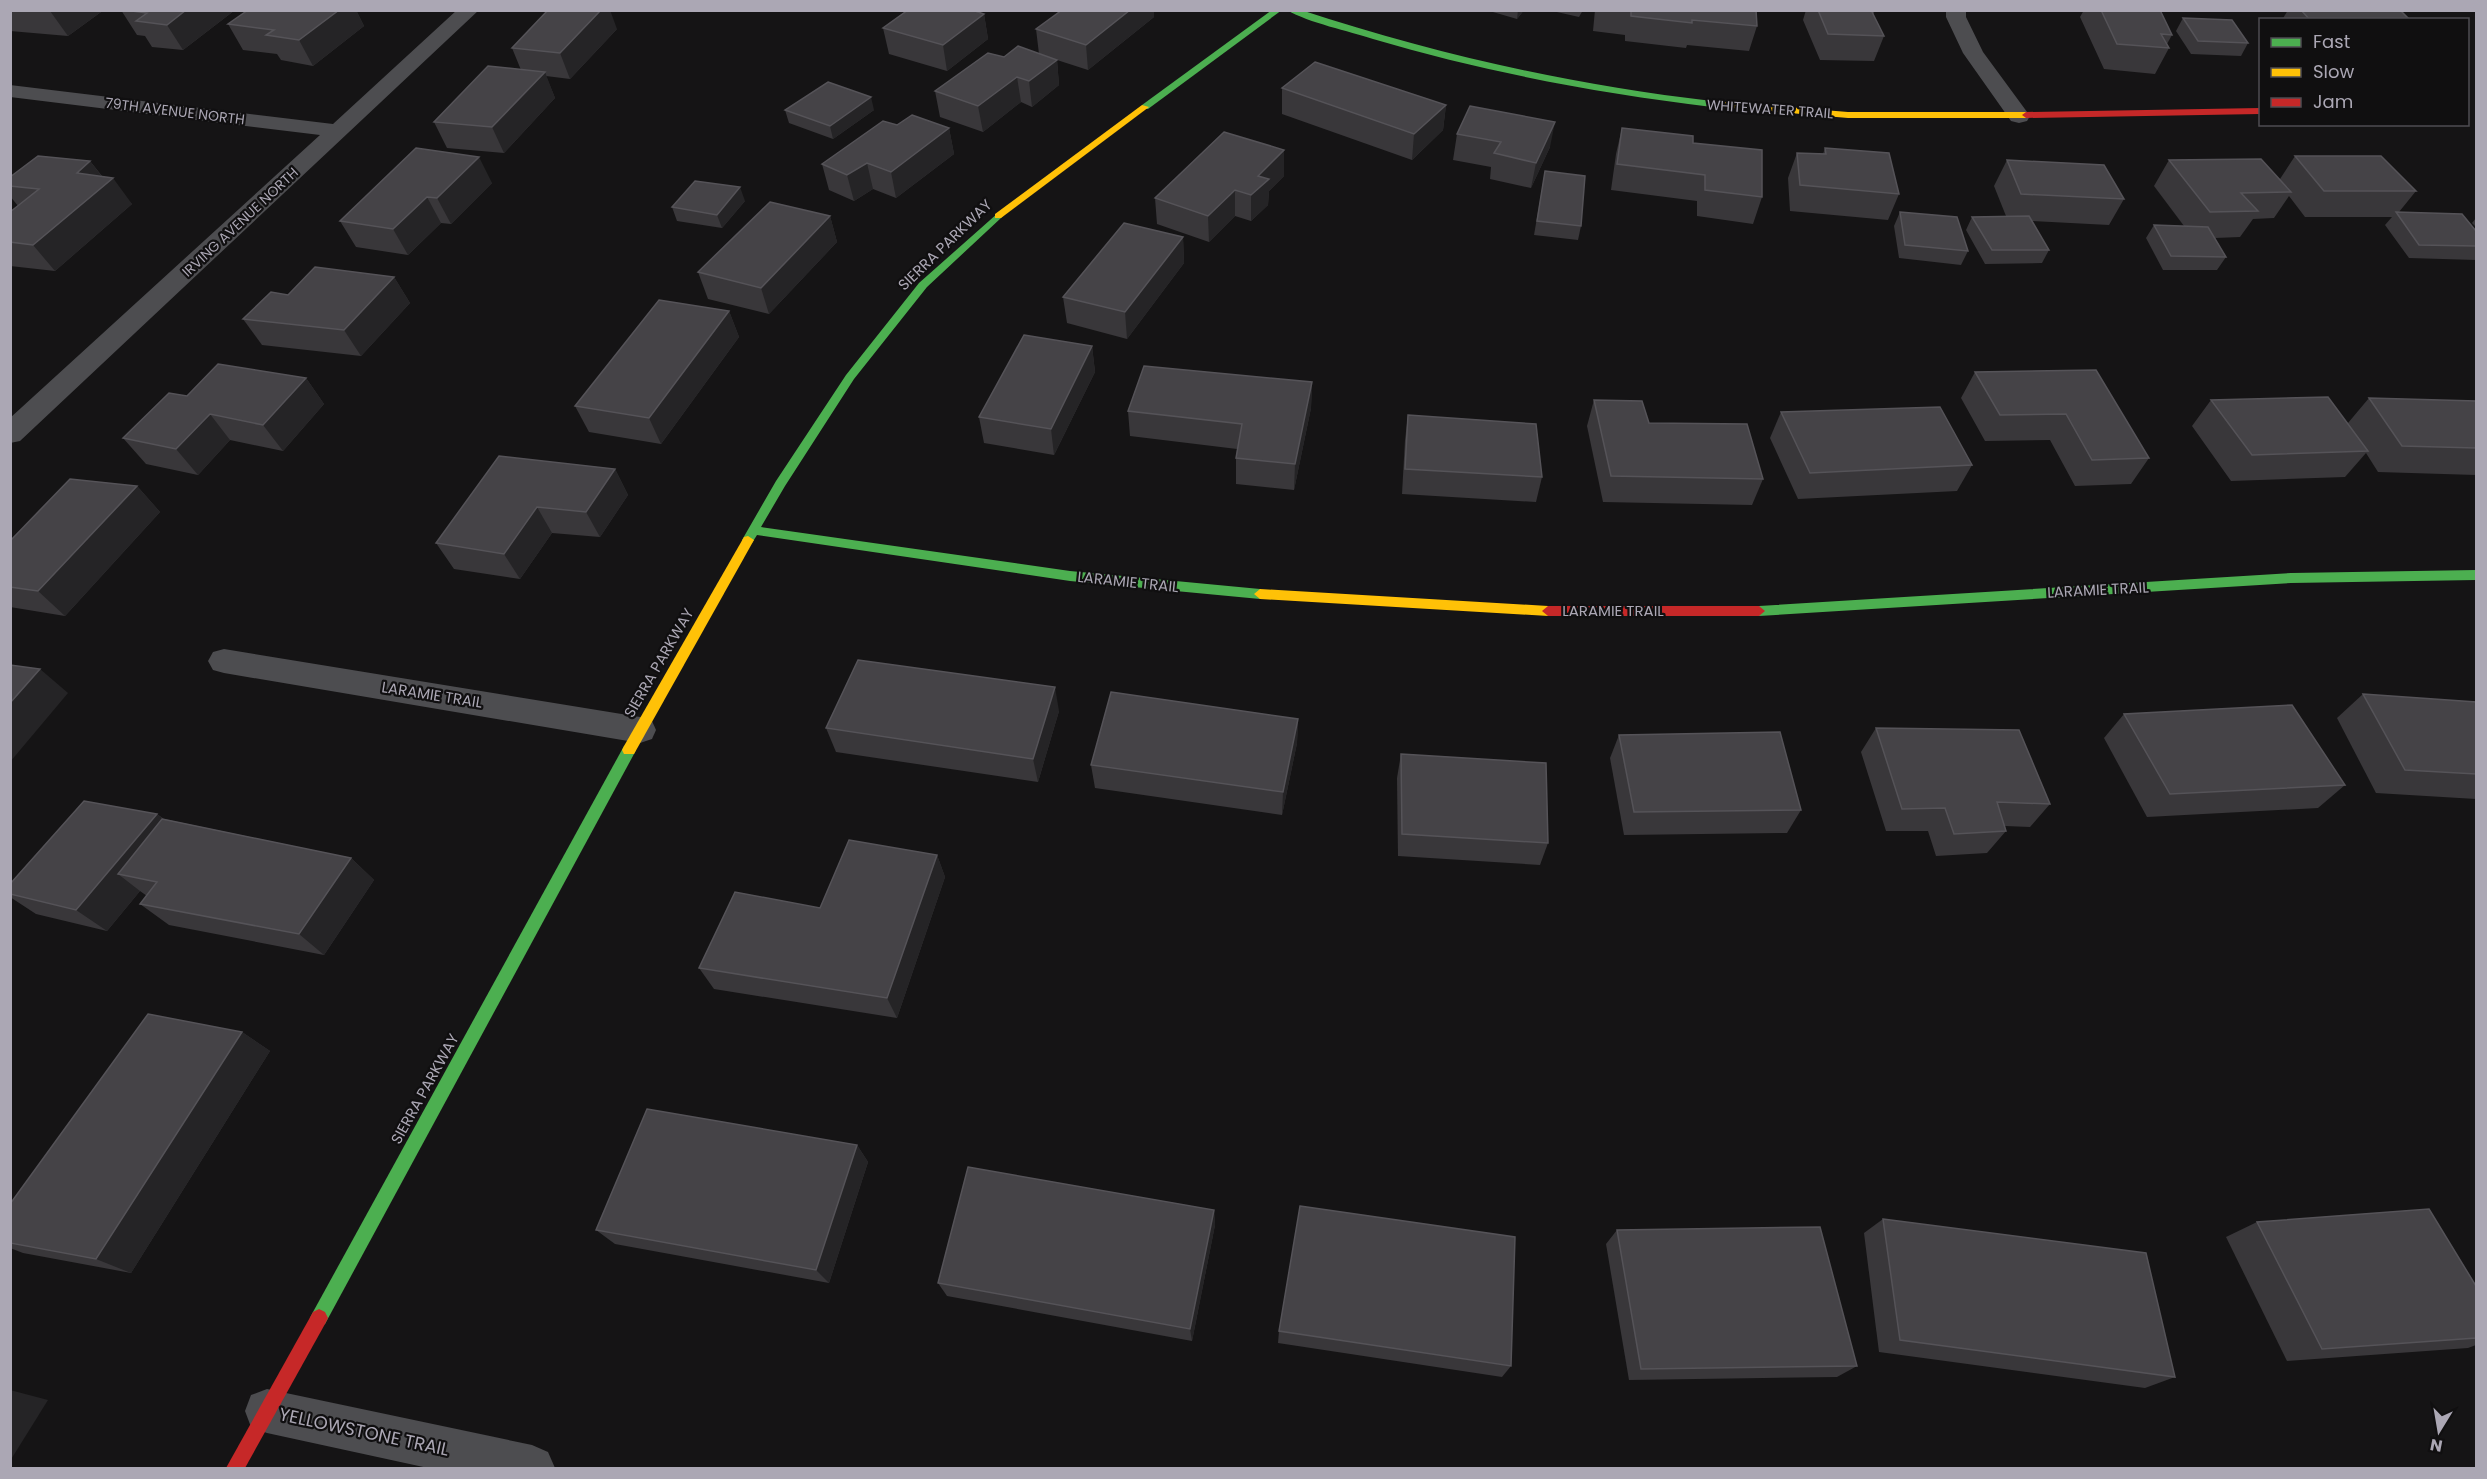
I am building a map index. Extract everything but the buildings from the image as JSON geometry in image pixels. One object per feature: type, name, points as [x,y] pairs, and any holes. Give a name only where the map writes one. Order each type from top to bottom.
[{"type":"street","name":"IRVING AVENUE NORTH","points":[[10,434],[469,10]]},
{"type":"street","name":"SIERRA PARKWAY","points":[[235,1468],[640,730],[780,484],[850,377],[923,285],[1008,207],[1278,10]]},
{"type":"street","name":"WHITEWATER TRAIL","points":[[1291,10],[1433,54],[1561,83],[1676,100],[1838,114],[2019,116],[2259,111]]},
{"type":"street","points":[[1956,10],[1956,17],[1972,53],[2019,116]]},
{"type":"street","name":"79TH AVENUE NORTH","points":[[10,92],[339,131]]},
{"type":"street","name":"LARAMIE TRAIL","points":[[753,530],[1071,576],[1298,598],[1527,611],[1759,610],[2291,578],[2476,575]]},
{"type":"street","name":"LARAMIE TRAIL","points":[[224,661],[640,730]]},
{"type":"street","name":"YELLOWSTONE TRAIL","points":[[267,1411],[532,1468]]},
{"type":"traffic: fast","points":[[1145,107],[1278,10]]},
{"type":"traffic: fast","points":[[1291,10],[1394,42],[1499,69],[1605,90],[1712,104]]},
{"type":"traffic: fast","points":[[748,540],[780,484],[850,377],[923,285],[998,216]]},
{"type":"traffic: fast","points":[[753,530],[1070,576],[1260,594]]},
{"type":"traffic: fast","points":[[1759,611],[2291,578],[2476,575]]},
{"type":"traffic: fast","points":[[319,1318],[629,750]]},
{"type":"traffic: slow","points":[[1712,104],[1848,115],[2026,115]]},
{"type":"traffic: slow","points":[[998,216],[1145,107]]},
{"type":"traffic: slow","points":[[629,750],[748,540]]},
{"type":"traffic: slow","points":[[1260,594],[1548,611]]},
{"type":"traffic: jam","points":[[2026,115],[2259,111]]},
{"type":"traffic: jam","points":[[1548,611],[1759,611]]},
{"type":"traffic: jam","points":[[235,1468],[319,1318]]}]
